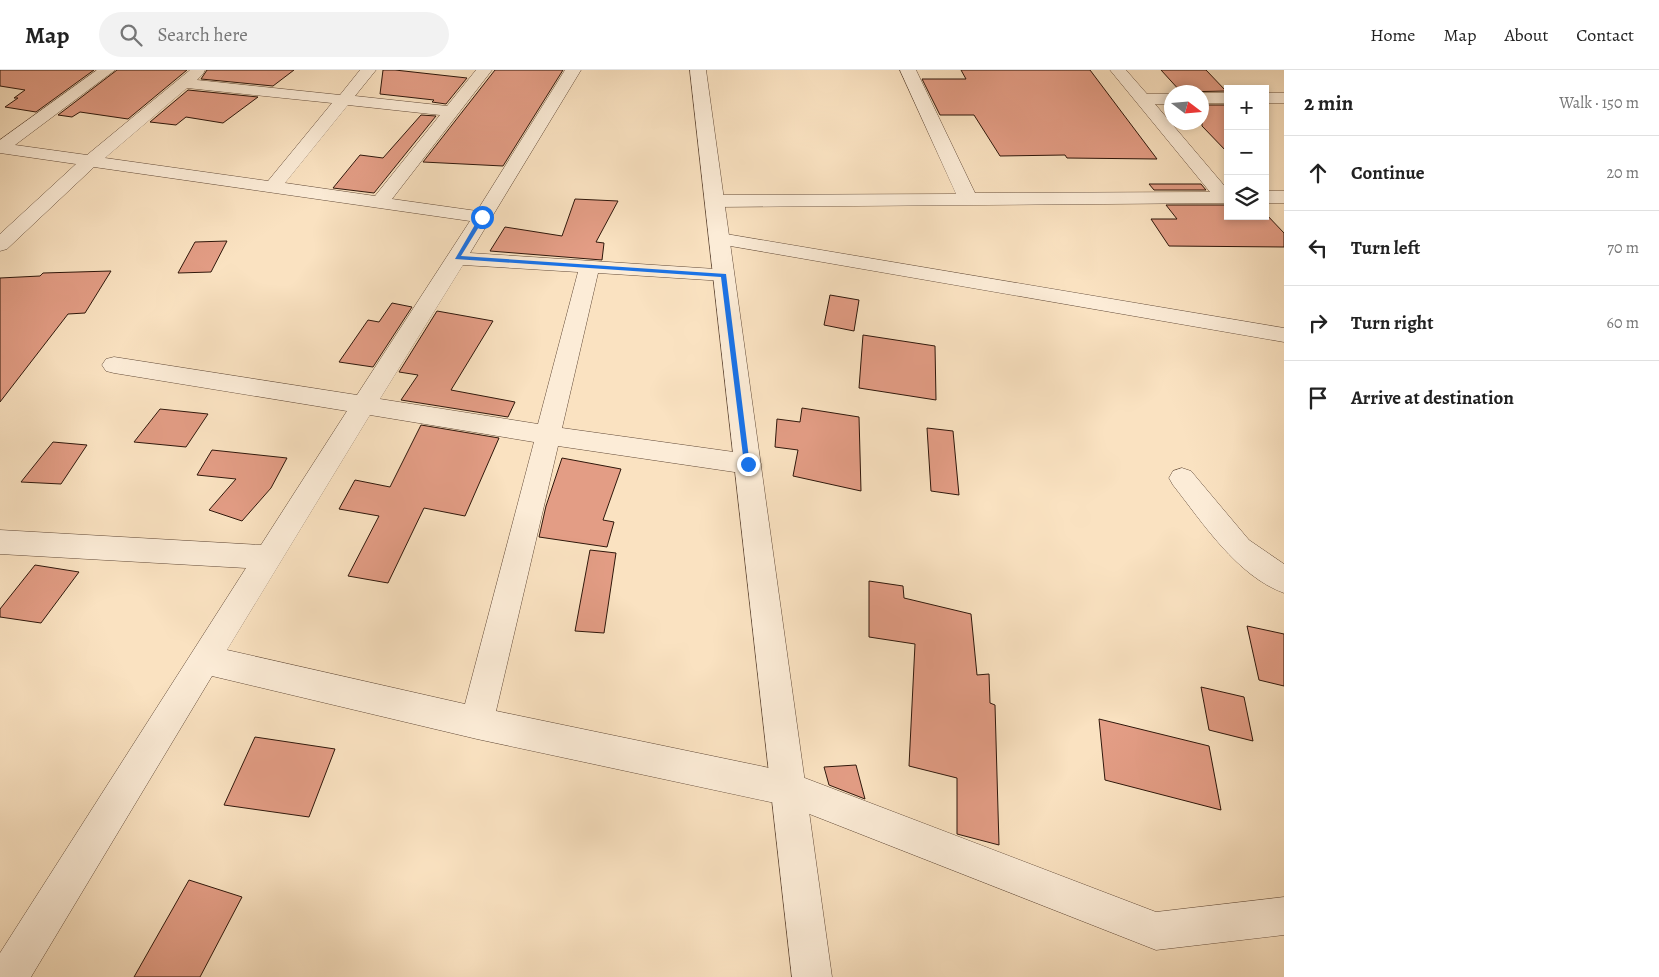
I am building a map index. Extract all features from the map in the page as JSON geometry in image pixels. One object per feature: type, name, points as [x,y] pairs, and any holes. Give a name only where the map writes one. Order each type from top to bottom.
[{"type":"street","points":[[0,148],[107,70]]},
{"type":"street","points":[[0,245],[89,162],[200,70]]},
{"type":"street","points":[[272,188],[368,70]]},
{"type":"street","points":[[379,203],[484,70]]},
{"type":"street","points":[[8,977],[268,556],[457,258],[573,70]]},
{"type":"street","points":[[698,70],[812,977]]},
{"type":"street","points":[[908,70],[968,199]]},
{"type":"street","points":[[1118,70],[1224,195]]},
{"type":"street","points":[[184,83],[452,111]]},
{"type":"street","points":[[1142,99],[1164,98]]},
{"type":"street","points":[[1209,98],[1224,98]]},
{"type":"street","points":[[1269,98],[1284,98]]},
{"type":"street","points":[[0,148],[482,217]]},
{"type":"street","points":[[715,201],[1224,197]]},
{"type":"street","points":[[1269,197],[1284,197]]},
{"type":"street","points":[[720,239],[1284,336]]},
{"type":"street","points":[[457,258],[589,268],[724,275]]},
{"type":"street","points":[[477,723],[589,268]]},
{"type":"street","points":[[114,365],[548,435],[748,464]]},
{"type":"street","points":[[1182,478],[1239,548],[1284,580]]},
{"type":"street","points":[[0,542],[268,556]]},
{"type":"street","points":[[205,660],[477,723],[789,789],[1156,930],[1284,916]]},
{"type":"building","points":[[0,70],[94,70],[36,112],[5,107],[18,98],[14,98],[25,90],[0,86]]},
{"type":"building","points":[[117,70],[187,70],[128,119],[80,112],[72,117],[58,115]]},
{"type":"building","points":[[207,70],[294,70],[273,86],[201,79]]},
{"type":"building","points":[[383,70],[467,78],[446,104],[432,102],[434,100],[380,94]]},
{"type":"building","points":[[495,70],[563,70],[503,166],[423,162]]},
{"type":"building","points":[[961,70],[1090,70],[1157,159],[1067,158],[1065,155],[1000,156],[974,115],[940,115],[922,79],[966,79]]},
{"type":"building","points":[[1161,70],[1206,70],[1224,91],[1209,91],[1209,85],[1175,85]]},
{"type":"building","points":[[188,90],[258,97],[223,123],[186,117],[176,125],[150,122]]},
{"type":"building","points":[[1209,105],[1224,105],[1224,149],[1206,130],[1209,130]]},
{"type":"building","points":[[421,115],[436,116],[374,193],[333,188],[360,155],[383,158]]},
{"type":"building","points":[[1149,184],[1201,184],[1206,190],[1154,190]]},
{"type":"building","points":[[575,199],[618,201],[596,242],[604,243],[602,260],[490,251],[505,227],[562,236]]},
{"type":"building","points":[[1166,205],[1224,205],[1224,220],[1269,220],[1269,217],[1284,233],[1284,247],[1169,246],[1151,219],[1177,219]]},
{"type":"building","points":[[227,241],[211,272],[178,273],[195,242]]},
{"type":"building","points":[[111,271],[85,313],[68,314],[0,402],[0,278],[40,276],[43,273]]},
{"type":"building","points":[[830,295],[859,300],[854,331],[824,325]]},
{"type":"building","points":[[392,303],[412,307],[373,367],[339,362],[368,320],[379,322]]},
{"type":"building","points":[[437,311],[493,321],[451,390],[515,402],[508,417],[401,400],[418,375],[399,372]]},
{"type":"building","points":[[863,335],[935,346],[936,400],[859,388]]},
{"type":"building","points":[[802,408],[859,417],[861,491],[793,476],[798,450],[775,447],[777,419],[800,422]]},
{"type":"building","points":[[160,409],[208,414],[186,447],[134,442]]},
{"type":"building","points":[[421,425],[499,438],[465,516],[424,508],[388,583],[348,576],[379,516],[339,509],[355,480],[390,487]]},
{"type":"building","points":[[927,428],[953,431],[959,495],[931,491]]},
{"type":"building","points":[[53,442],[87,445],[61,484],[21,482]]},
{"type":"building","points":[[212,450],[287,458],[271,488],[242,521],[209,510],[236,479],[197,475]]},
{"type":"building","points":[[562,458],[621,469],[603,520],[614,522],[607,547],[539,537],[546,506]]},
{"type":"building","points":[[590,550],[616,553],[604,633],[575,631]]},
{"type":"building","points":[[35,565],[79,572],[41,623],[0,617],[0,609]]},
{"type":"building","points":[[869,581],[903,586],[904,598],[971,614],[977,675],[989,674],[990,703],[995,705],[999,845],[957,834],[957,778],[909,766],[915,644],[869,637]]},
{"type":"building","points":[[1247,626],[1284,634],[1284,686],[1259,680]]},
{"type":"building","points":[[1201,687],[1244,697],[1253,741],[1209,730]]},
{"type":"building","points":[[1099,719],[1209,746],[1221,810],[1105,780]]},
{"type":"building","points":[[255,737],[335,749],[309,817],[224,805]]},
{"type":"building","points":[[856,765],[865,799],[829,785],[824,767]]},
{"type":"building","points":[[189,880],[242,897],[200,977],[134,977]]},
{"type":"route","points":[[482,217],[457,258],[589,268],[724,275],[748,464]]}]
